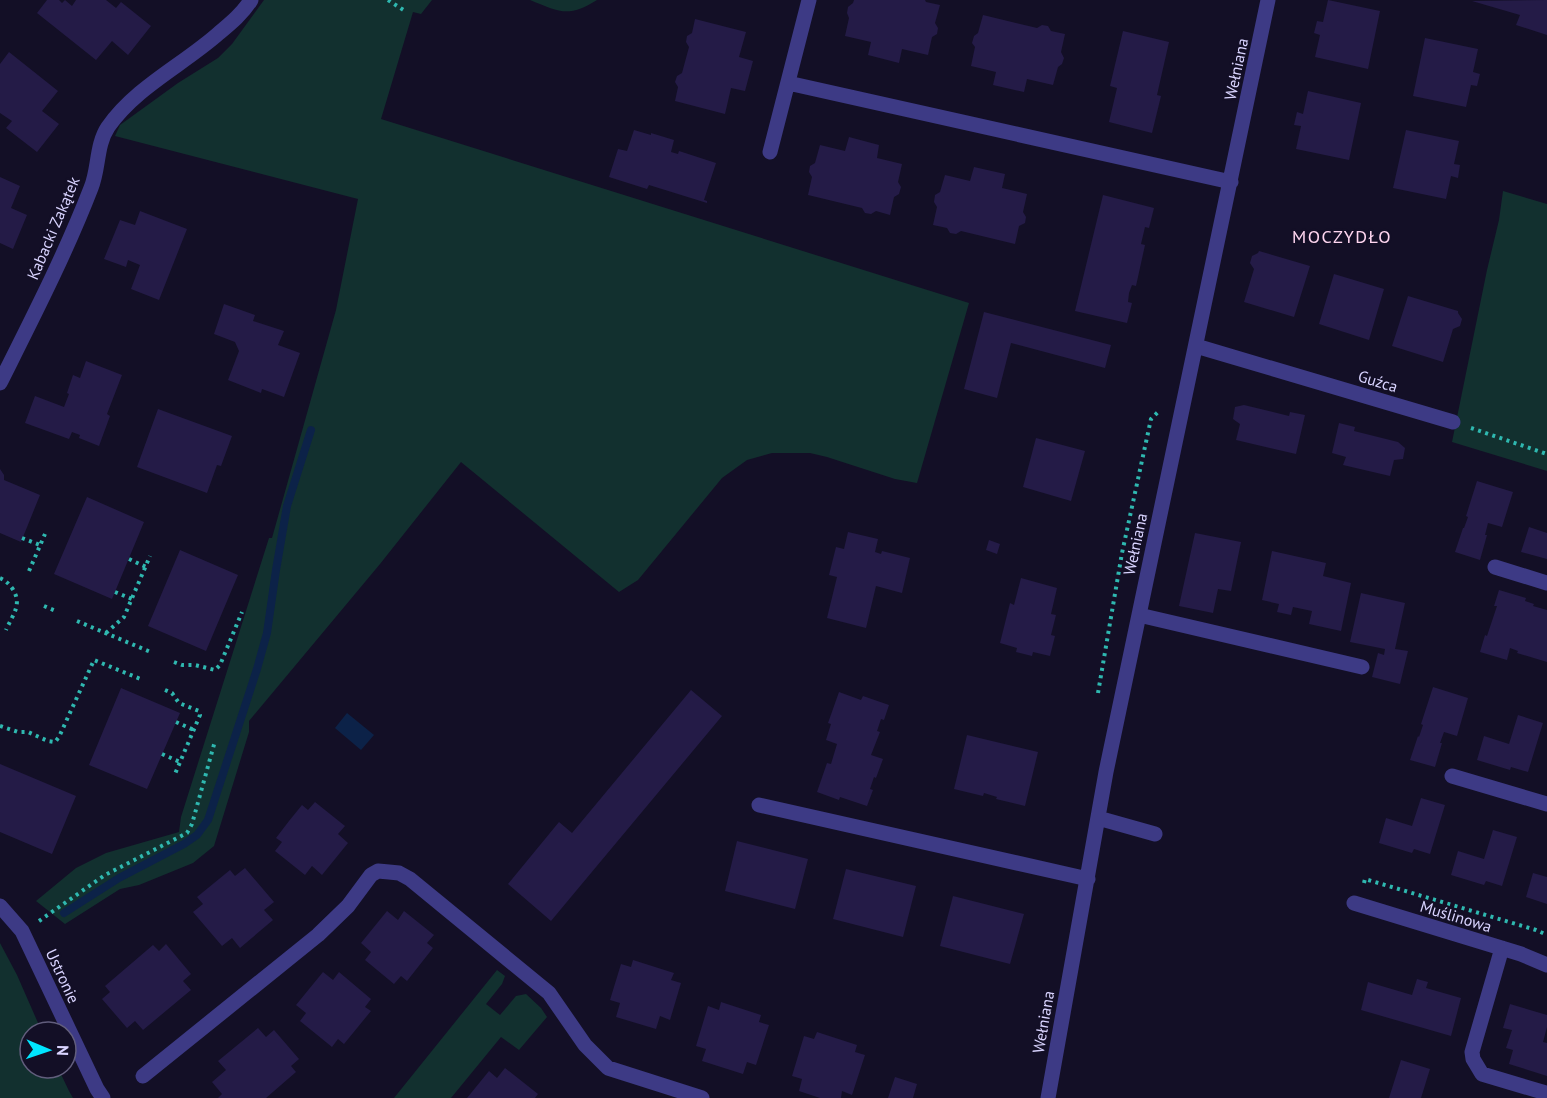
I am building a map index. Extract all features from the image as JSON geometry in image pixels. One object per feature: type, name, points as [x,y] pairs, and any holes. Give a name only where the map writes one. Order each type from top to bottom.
[{"type":"street","name":"Kabacki Zakątek","points":[[0,383],[43,297],[93,186],[99,153],[107,129],[129,102],[205,46],[236,19],[251,0]]},
{"type":"street","points":[[770,152],[809,0]]},
{"type":"street","name":"Wełniana","points":[[1048,1098],[1106,772],[1268,0]]},
{"type":"street","points":[[788,83],[1231,182]]},
{"type":"street","name":"Guźca","points":[[1196,345],[1453,422]]},
{"type":"street","points":[[1495,567],[1547,583]]},
{"type":"street","points":[[1139,615],[1362,667]]},
{"type":"street","points":[[1452,776],[1547,804]]},
{"type":"street","points":[[759,805],[1088,879]]},
{"type":"street","points":[[1098,818],[1155,834]]},
{"type":"street","points":[[143,1076],[318,935],[348,906],[371,875],[378,871],[399,873],[410,879],[549,993],[585,1045],[608,1068],[702,1098]]},
{"type":"street","name":"Muślinowa","points":[[1357,904],[1502,948],[1547,965]]},
{"type":"street","name":"Ustronie","points":[[0,906],[22,931],[103,1098]]},
{"type":"street","points":[[1502,948],[1472,1052],[1473,1059],[1482,1074],[1546,1093]]},
{"type":"path","points":[[388,0],[405,11]]},
{"type":"path","points":[[1453,422],[1547,454]]},
{"type":"path","points":[[28,571],[45,534]]},
{"type":"path","points":[[22,538],[40,545]]},
{"type":"path","points":[[106,633],[124,617],[150,556]]},
{"type":"path","points":[[129,560],[146,567]]},
{"type":"path","points":[[0,578],[7,581],[18,599],[6,630]]},
{"type":"path","points":[[115,592],[132,599]]},
{"type":"path","points":[[44,606],[56,611]]},
{"type":"path","points":[[174,662],[215,670],[220,665],[242,612]]},
{"type":"path","points":[[77,621],[153,653]]},
{"type":"path","points":[[0,726],[18,732],[28,732],[55,742],[94,660],[143,680]]},
{"type":"path","points":[[165,690],[172,693],[179,703],[199,711],[200,715],[175,774]]},
{"type":"path","points":[[176,722],[194,730]]},
{"type":"path","points":[[22,931],[105,875],[187,833],[192,824],[215,741]]},
{"type":"path","points":[[162,754],[180,762]]},
{"type":"path","points":[[1357,904],[1365,879],[1547,935]]},
{"type":"green space","points":[[264,0],[432,0],[421,14],[413,12],[381,119],[969,303],[917,483],[895,479],[810,453],[772,453],[747,460],[722,478],[638,580],[619,592],[461,462],[380,564],[249,721],[249,732],[214,846],[193,863],[139,885],[120,889],[65,924],[36,901],[76,868],[106,853],[179,832],[181,817],[269,538],[272,538],[336,310],[358,199],[115,136],[120,125],[178,83],[218,58],[232,44]]},
{"type":"green space","points":[[530,0],[597,0],[579,9],[564,11]]},
{"type":"green space","points":[[1503,191],[1547,204],[1547,471],[1452,442],[1499,220]]},
{"type":"green space","points":[[0,943],[37,1020],[18,1020],[18,1080],[64,1080],[73,1098],[0,1098]]},
{"type":"green space","points":[[497,970],[505,976],[502,984],[486,1004],[500,1015],[516,996],[526,994],[547,1017],[519,1050],[501,1037],[451,1098],[394,1098]]},
{"type":"water","points":[[347,713],[374,735],[361,750],[335,728]]},
{"type":"building","points":[[47,0],[59,0],[62,3],[65,0],[72,6],[76,0],[106,0],[116,8],[121,2],[151,26],[128,55],[112,41],[96,60],[37,13]]},
{"type":"building","points":[[854,0],[925,0],[940,5],[935,23],[938,28],[937,34],[932,37],[928,55],[902,49],[899,63],[868,55],[871,42],[845,36],[849,18],[848,7]]},
{"type":"building","points":[[1328,0],[1380,11],[1368,69],[1315,57],[1320,35],[1314,33],[1317,21],[1323,22]]},
{"type":"building","points":[[1547,0],[1547,35],[1516,25],[1520,15],[1472,1]]},
{"type":"building","points":[[983,15],[1037,28],[1042,25],[1048,26],[1051,31],[1065,34],[1061,52],[1064,58],[1058,67],[1053,85],[1027,79],[1024,92],[993,85],[996,72],[971,66],[975,47],[972,43],[974,36],[978,33]]},
{"type":"building","points":[[695,19],[746,32],[739,57],[753,61],[745,91],[731,88],[725,114],[675,101],[678,87],[675,82],[677,76],[682,73],[689,47],[686,42],[687,36],[692,33]]},
{"type":"building","points":[[1123,31],[1169,42],[1157,95],[1161,96],[1152,133],[1109,122],[1117,88],[1110,86]]},
{"type":"building","points":[[1425,38],[1478,49],[1473,72],[1480,74],[1477,86],[1471,85],[1466,107],[1413,96]]},
{"type":"building","points":[[9,52],[58,91],[42,111],[59,124],[37,152],[6,128],[12,121],[0,113],[0,64]]},
{"type":"building","points":[[1308,91],[1361,103],[1349,160],[1296,149],[1301,126],[1294,125],[1297,112],[1303,114]]},
{"type":"building","points":[[634,130],[674,140],[671,152],[678,154],[679,151],[716,163],[704,200],[707,203],[649,185],[647,189],[609,177],[618,149],[627,151]]},
{"type":"building","points":[[1406,130],[1459,141],[1454,164],[1460,165],[1458,178],[1451,176],[1446,199],[1393,188]]},
{"type":"building","points":[[849,137],[879,145],[877,158],[902,164],[898,182],[901,187],[899,194],[894,197],[890,215],[876,211],[871,214],[865,213],[862,208],[808,195],[812,177],[809,172],[810,166],[815,163],[820,145],[845,151]]},
{"type":"building","points":[[974,167],[1005,174],[1002,188],[1027,194],[1023,212],[1026,217],[1025,223],[1019,226],[1015,244],[961,231],[956,234],[950,233],[947,228],[933,225],[937,207],[934,202],[935,195],[940,192],[945,175],[970,181]]},
{"type":"building","points":[[0,177],[20,186],[11,208],[27,215],[13,249],[0,243]]},
{"type":"building","points":[[1103,195],[1154,208],[1149,228],[1145,227],[1141,244],[1145,245],[1136,286],[1132,285],[1129,293],[1128,302],[1132,303],[1127,323],[1075,311]]},
{"type":"building","points":[[140,211],[187,229],[159,300],[131,289],[140,265],[128,260],[126,267],[104,259],[120,220],[135,225]]},
{"type":"building","points":[[1259,251],[1310,266],[1294,317],[1244,302],[1254,269],[1250,263],[1252,256]]},
{"type":"building","points":[[1334,274],[1384,289],[1369,340],[1319,324]]},
{"type":"building","points":[[1408,296],[1458,311],[1462,319],[1460,326],[1453,329],[1443,362],[1392,346]]},
{"type":"building","points":[[224,304],[255,315],[253,321],[284,331],[278,345],[300,353],[284,397],[262,389],[261,393],[228,380],[239,351],[235,342],[214,334]]},
{"type":"building","points":[[984,312],[1111,345],[1105,368],[1011,343],[997,398],[964,389]]},
{"type":"building","points":[[86,361],[122,375],[107,414],[110,416],[99,446],[79,438],[80,435],[72,432],[69,439],[25,423],[35,396],[64,407],[73,375],[80,378]]},
{"type":"building","points":[[1244,405],[1289,416],[1290,412],[1305,415],[1296,454],[1236,440],[1240,424],[1233,419],[1235,407]]},
{"type":"building","points":[[158,409],[232,436],[221,466],[217,465],[207,493],[137,467]]},
{"type":"building","points":[[1339,423],[1355,427],[1354,431],[1398,442],[1405,448],[1403,459],[1394,460],[1390,476],[1343,465],[1346,457],[1332,453]]},
{"type":"building","points":[[1036,438],[1085,451],[1071,501],[1023,487]]},
{"type":"building","points":[[0,469],[4,480],[40,495],[21,542],[0,533]]},
{"type":"building","points":[[1477,481],[1513,492],[1502,527],[1488,523],[1480,560],[1455,552],[1468,517],[1466,516]]},
{"type":"building","points":[[87,497],[144,522],[112,599],[54,574]]},
{"type":"building","points":[[1529,527],[1547,533],[1547,559],[1521,552]]},
{"type":"building","points":[[848,532],[878,539],[875,552],[881,554],[882,551],[910,558],[902,593],[876,586],[866,628],[827,618],[837,577],[829,575],[836,547],[844,549]]},
{"type":"building","points":[[1195,533],[1241,542],[1231,591],[1218,589],[1213,613],[1179,606]]},
{"type":"building","points":[[989,540],[1000,544],[997,554],[986,550]]},
{"type":"building","points":[[180,550],[238,575],[206,651],[148,626]]},
{"type":"building","points":[[1272,551],[1326,563],[1323,576],[1351,583],[1341,631],[1309,624],[1312,611],[1293,607],[1291,615],[1277,612],[1279,604],[1262,600]]},
{"type":"building","points":[[1021,578],[1057,588],[1051,614],[1056,615],[1051,635],[1055,636],[1050,656],[1033,652],[1032,656],[1016,652],[1017,648],[1000,643],[1010,603],[1014,605]]},
{"type":"building","points":[[1499,590],[1526,598],[1525,601],[1534,604],[1533,606],[1547,610],[1547,662],[1517,653],[1518,651],[1510,648],[1507,660],[1480,652],[1497,606],[1494,606]]},
{"type":"building","points":[[1361,593],[1405,603],[1395,649],[1408,651],[1400,684],[1372,677],[1378,653],[1384,655],[1385,649],[1350,642]]},
{"type":"building","points":[[1433,687],[1468,698],[1457,736],[1444,732],[1435,767],[1410,760],[1423,725],[1421,724]]},
{"type":"building","points":[[121,688],[180,713],[147,789],[89,765]]},
{"type":"building","points":[[691,690],[722,716],[551,921],[508,884],[559,822],[572,833]]},
{"type":"building","points":[[839,692],[861,700],[863,696],[889,705],[884,720],[881,719],[877,731],[880,732],[871,755],[883,759],[876,778],[874,777],[870,789],[873,790],[867,806],[817,792],[827,763],[831,764],[837,744],[826,740],[831,724],[828,723]]},
{"type":"building","points":[[1518,715],[1543,723],[1528,772],[1511,767],[1510,770],[1477,760],[1484,736],[1509,744]]},
{"type":"building","points":[[967,735],[1038,752],[1025,806],[996,799],[997,797],[984,793],[983,796],[954,789]]},
{"type":"building","points":[[0,764],[76,796],[52,854],[0,832]]},
{"type":"building","points":[[1421,798],[1445,805],[1430,854],[1414,849],[1412,853],[1379,843],[1386,818],[1412,826]]},
{"type":"building","points":[[315,802],[345,826],[338,834],[348,843],[322,875],[312,866],[305,875],[275,851],[282,842],[276,838],[302,805],[308,810]]},
{"type":"building","points":[[1493,830],[1517,837],[1502,886],[1486,881],[1484,885],[1451,875],[1458,851],[1484,859]]},
{"type":"building","points":[[737,841],[808,859],[795,909],[725,891]]},
{"type":"building","points":[[245,868],[274,902],[264,910],[273,920],[240,948],[232,938],[222,946],[193,912],[203,904],[197,897],[230,870],[235,876]]},
{"type":"building","points":[[846,869],[916,886],[903,937],[833,919]]},
{"type":"building","points":[[1533,873],[1547,877],[1547,904],[1526,897]]},
{"type":"building","points":[[953,896],[1024,914],[1010,964],[940,946]]},
{"type":"building","points":[[387,911],[398,920],[404,911],[434,935],[427,943],[433,948],[407,981],[401,976],[394,984],[365,960],[371,952],[361,943]]},
{"type":"building","points":[[166,944],[191,974],[183,981],[191,990],[143,1030],[135,1021],[127,1028],[102,999],[110,992],[105,986],[153,945],[159,951]]},
{"type":"building","points":[[633,960],[674,973],[671,980],[681,983],[670,1020],[660,1016],[656,1029],[616,1017],[620,1003],[610,1000],[621,964],[631,967]]},
{"type":"building","points":[[323,972],[333,980],[339,972],[371,999],[365,1007],[371,1011],[344,1044],[338,1039],[332,1047],[300,1021],[306,1013],[296,1005]]},
{"type":"building","points":[[1417,979],[1428,982],[1426,988],[1461,998],[1451,1036],[1361,1010],[1368,982],[1412,995]]},
{"type":"building","points":[[721,1002],[761,1015],[759,1022],[769,1025],[756,1065],[747,1062],[743,1074],[702,1061],[706,1049],[696,1046],[708,1006],[719,1010]]},
{"type":"building","points":[[1510,1004],[1547,1015],[1543,1042],[1547,1043],[1547,1076],[1509,1064],[1513,1050],[1506,1048],[1512,1030],[1503,1028]]},
{"type":"building","points":[[258,1028],[266,1037],[274,1030],[299,1059],[291,1066],[296,1072],[266,1098],[218,1098],[222,1094],[212,1082],[226,1070],[218,1061]]},
{"type":"building","points":[[817,1032],[857,1045],[855,1052],[865,1055],[852,1095],[842,1091],[841,1098],[820,1098],[799,1091],[802,1079],[792,1076],[804,1036],[814,1039]]},
{"type":"building","points":[[1401,1060],[1430,1069],[1421,1098],[1389,1098]]},
{"type":"building","points":[[505,1068],[538,1094],[535,1098],[467,1098],[489,1071],[497,1078]]},
{"type":"building","points":[[895,1077],[917,1084],[913,1098],[888,1098]]},
{"type":"waterway","points":[[64,913],[119,878],[184,844],[197,835],[208,820],[267,633],[287,506],[311,430]]},
{"type":"district","name":"MOCZYDŁO","points":[[1342,236]]}]
